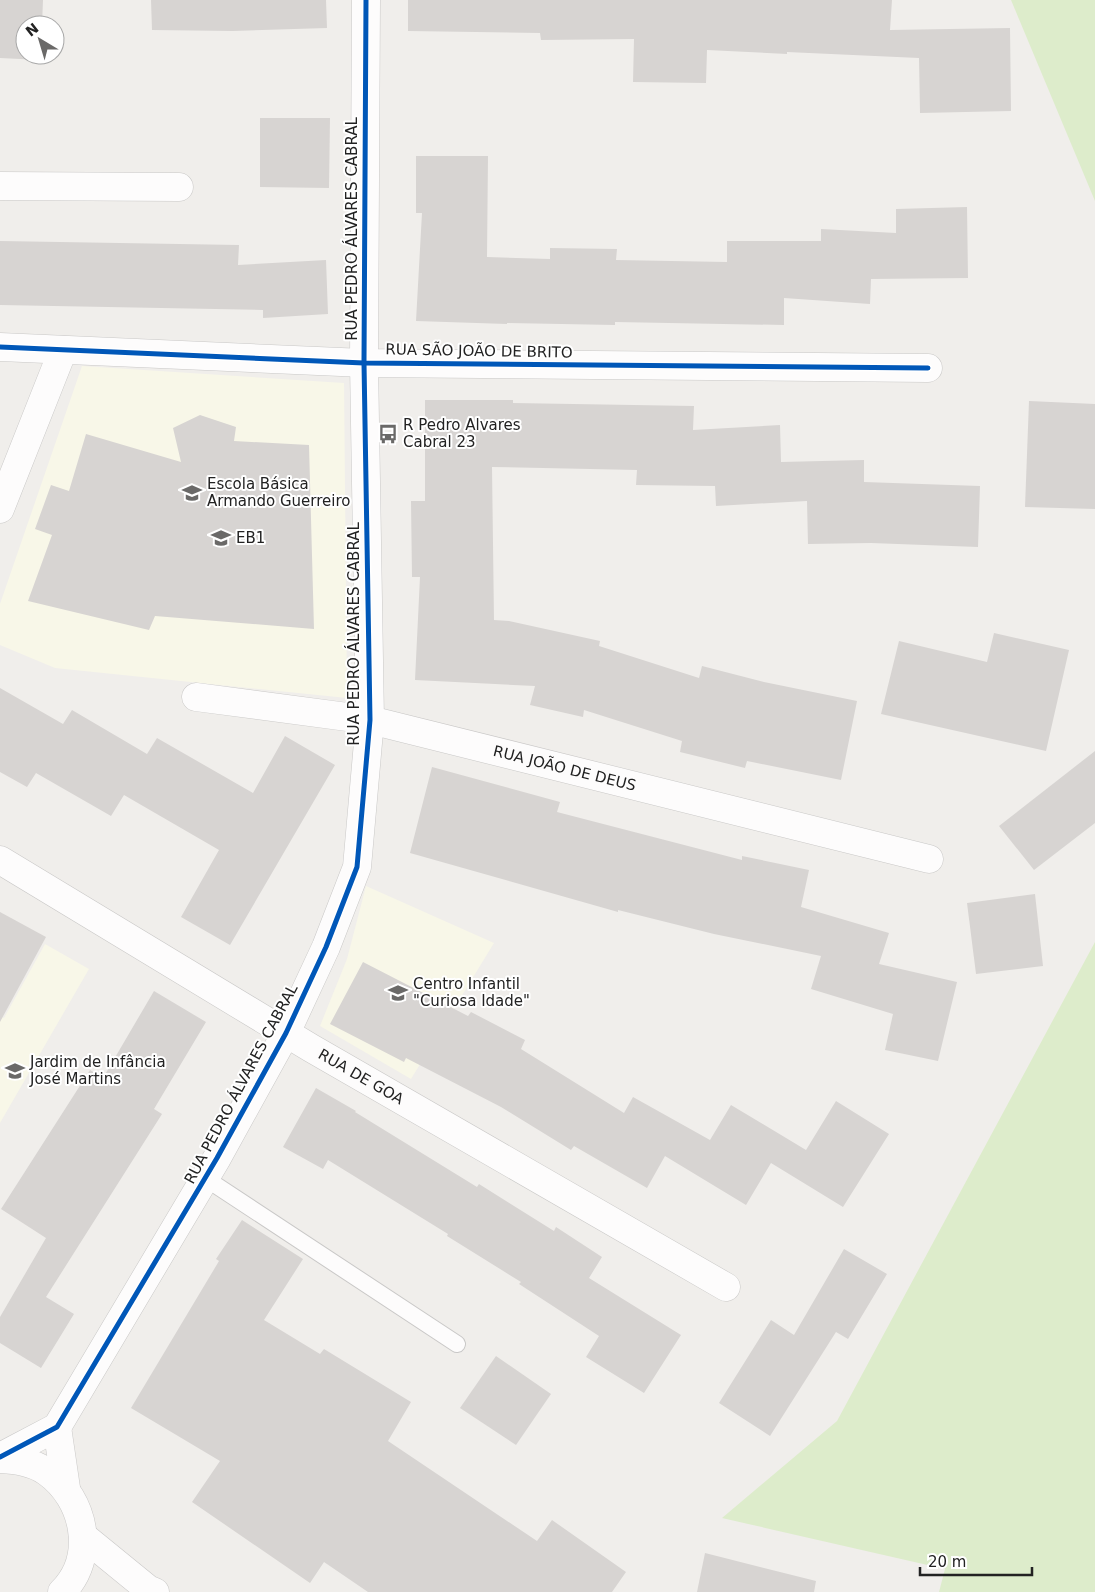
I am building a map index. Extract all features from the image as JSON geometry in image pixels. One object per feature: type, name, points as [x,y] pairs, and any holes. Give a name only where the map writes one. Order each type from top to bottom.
[{"type":"street","name":"RUA PEDRO ÁLVARES CABRAL","points":[[57,1427],[205,1178],[286,1033],[326,947],[357,866],[370,720],[364,363],[366,0]]},
{"type":"street","points":[[0,186],[179,187]]},
{"type":"street","name":"RUA SÃO JOÃO DE BRITO","points":[[0,347],[364,363],[928,368]]},
{"type":"street","points":[[0,509],[63,350]]},
{"type":"street","name":"RUA JOÃO DE DEUS","points":[[196,697],[370,720],[929,860]]},
{"type":"street","name":"RUA DE GOA","points":[[0,860],[286,1033],[726,1287]]},
{"type":"street","points":[[0,1458],[57,1427],[66,1488],[78,1511],[83,1536],[80,1562],[69,1585],[62,1592]]},
{"type":"street","points":[[0,1458],[23,1461],[46,1471],[66,1488]]},
{"type":"street","points":[[83,1536],[148,1589],[156,1592]]},
{"type":"lane","points":[[205,1178],[457,1344]]},
{"type":"shaded area","name":"Escola Básica Armando Guerreiro","points":[[82,366],[344,383],[347,698],[55,668],[0,645],[0,604]]},
{"type":"shaded area","name":"Centro Infantil \"Curiosa Idade\"","points":[[366,886],[494,943],[411,1079],[320,1026],[347,959]]},
{"type":"shaded area","name":"Jardim de Infância José Martins","points":[[45,944],[89,969],[0,1123],[0,1016],[4,1018]]},
{"type":"green space","points":[[1011,0],[1095,0],[1095,201]]},
{"type":"green space","points":[[1095,942],[1095,1592],[939,1592],[945,1569],[722,1518],[837,1421]]},
{"type":"building","points":[[0,0],[43,0],[42,15],[15,15],[15,59],[0,58]]},
{"type":"building","points":[[151,0],[326,0],[327,28],[233,31],[152,30]]},
{"type":"building","points":[[408,0],[892,0],[890,30],[1010,28],[1011,111],[920,113],[919,58],[707,50],[706,83],[633,82],[634,39],[541,40],[540,33],[408,31]]},
{"type":"building","points":[[260,118],[330,118],[329,188],[260,187]]},
{"type":"building","points":[[416,156],[488,156],[487,257],[550,259],[550,248],[617,249],[616,260],[727,262],[727,241],[821,241],[821,229],[896,233],[896,209],[967,207],[968,278],[871,279],[870,304],[784,298],[784,325],[615,322],[615,325],[507,324],[416,321],[422,213],[416,213]]},
{"type":"building","points":[[0,241],[239,245],[238,265],[326,260],[328,314],[263,318],[263,310],[0,305]]},
{"type":"building","points":[[425,400],[513,400],[513,403],[694,406],[693,430],[780,425],[781,462],[864,460],[864,482],[980,486],[978,547],[871,543],[808,544],[807,501],[716,506],[715,486],[636,485],[637,470],[492,467],[494,620],[509,621],[600,641],[599,646],[699,678],[702,666],[764,682],[857,701],[841,780],[747,761],[745,768],[680,752],[682,741],[584,710],[583,717],[530,705],[535,686],[415,680],[420,577],[412,577],[411,501],[425,501]]},
{"type":"building","points":[[1029,401],[1095,404],[1095,509],[1025,507]]},
{"type":"building","points":[[200,415],[236,427],[234,441],[309,445],[314,629],[155,616],[149,630],[28,601],[52,535],[35,529],[51,485],[69,491],[86,434],[181,462],[173,428]]},
{"type":"building","points":[[994,633],[1069,650],[1046,751],[881,714],[899,641],[987,662]]},
{"type":"building","points":[[0,688],[63,724],[72,710],[147,754],[157,738],[253,793],[285,736],[335,765],[230,945],[181,917],[219,850],[124,795],[111,816],[36,773],[27,787],[0,772]]},
{"type":"building","points":[[1095,751],[1095,823],[1034,870],[999,826]]},
{"type":"building","points":[[432,767],[560,802],[557,812],[742,860],[742,856],[809,870],[801,907],[889,933],[879,964],[957,982],[938,1061],[885,1050],[893,1014],[811,989],[821,956],[714,934],[618,910],[618,912],[410,853]]},
{"type":"building","points":[[1035,894],[1043,966],[976,974],[967,903]]},
{"type":"building","points":[[0,912],[46,937],[0,1022]]},
{"type":"building","points":[[363,962],[468,1016],[471,1012],[525,1040],[521,1049],[624,1113],[633,1097],[710,1140],[731,1105],[806,1150],[836,1101],[889,1134],[843,1207],[771,1163],[746,1205],[665,1156],[647,1188],[574,1146],[571,1150],[501,1107],[406,1058],[404,1062],[330,1024]]},
{"type":"building","points":[[154,991],[206,1022],[154,1109],[162,1114],[46,1297],[74,1314],[41,1368],[0,1343],[0,1317],[46,1238],[1,1209],[90,1070],[103,1078]]},
{"type":"building","points":[[316,1088],[477,1187],[479,1184],[554,1231],[556,1227],[602,1257],[589,1278],[681,1335],[644,1393],[586,1357],[599,1336],[519,1284],[521,1282],[447,1236],[448,1234],[328,1160],[323,1169],[283,1147]]},
{"type":"building","points":[[242,1220],[303,1259],[264,1320],[320,1354],[324,1349],[411,1402],[388,1441],[537,1541],[552,1520],[626,1572],[612,1592],[368,1592],[324,1562],[310,1583],[192,1502],[220,1461],[131,1408],[219,1261],[216,1259]]},
{"type":"building","points":[[844,1249],[887,1274],[848,1339],[836,1332],[770,1436],[719,1403],[771,1320],[794,1335]]},
{"type":"building","points":[[496,1356],[551,1394],[516,1445],[460,1408]]},
{"type":"building","points":[[705,1553],[816,1581],[814,1592],[697,1592]]},
{"type":"cycle path","points":[[0,1457],[57,1427],[217,1158],[286,1033],[326,947],[357,867],[370,720],[364,363],[366,0]]},
{"type":"cycle path","points":[[0,347],[364,363],[928,368]]},
{"type":"place","name":"R Pedro Alvares Cabral 23","points":[[388,434]]},
{"type":"place","name":"Escola Básica Armando Guerreiro","points":[[192,493]]},
{"type":"place","name":"EB1","points":[[221,538]]},
{"type":"place","name":"Centro Infantil \"Curiosa Idade\"","points":[[398,993]]},
{"type":"place","name":"Jardim de Infância José Martins","points":[[15,1071]]}]
